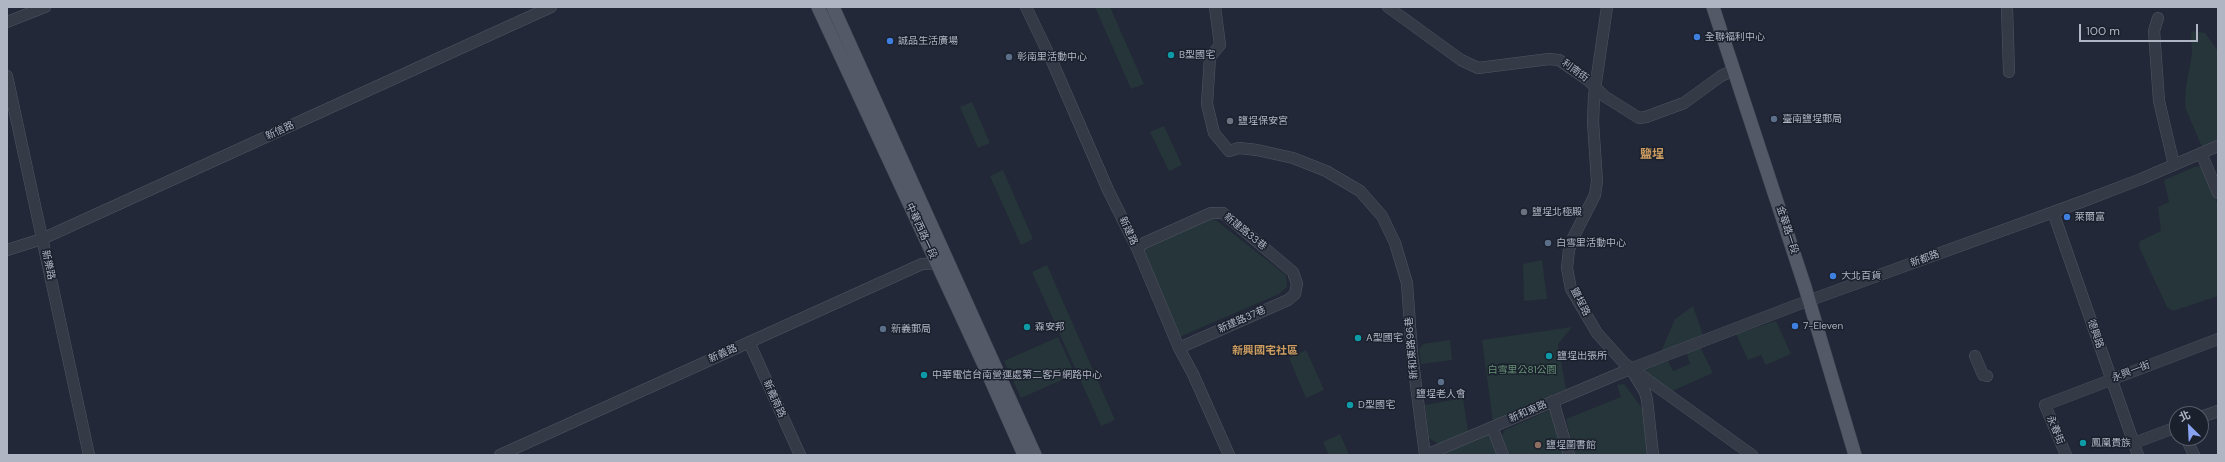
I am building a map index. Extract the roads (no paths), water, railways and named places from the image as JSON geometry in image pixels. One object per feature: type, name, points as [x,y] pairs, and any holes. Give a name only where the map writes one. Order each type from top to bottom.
[{"type":"main road","name":"中華西路一段","points":[[818,7],[1035,455]]},
{"type":"main road","name":"中華西路一段","points":[[833,7],[1024,455]]},
{"type":"main road","name":"金華路一段","points":[[1713,7],[1810,300],[1855,455]]},
{"type":"street","points":[[7,22],[45,7]]},
{"type":"street","name":"新信路","points":[[7,250],[42,239],[551,7]]},
{"type":"street","name":"新建路","points":[[1026,7],[1050,55],[1108,190],[1137,248],[1179,348],[1193,374],[1229,455]]},
{"type":"street","name":"新和東路96巷","points":[[1215,7],[1220,45],[1210,57],[1207,104],[1214,133],[1229,151],[1239,148],[1293,158],[1326,171],[1360,191],[1382,216],[1395,243],[1407,283],[1412,354],[1425,455]]},
{"type":"street","name":"利南街","points":[[1388,7],[1461,60],[1478,68],[1549,58],[1560,60],[1596,87],[1604,96],[1639,118],[1646,117],[1684,103],[1721,76],[1734,70]]},
{"type":"street","name":"鹽埕路","points":[[1607,7],[1596,87],[1593,122],[1597,181],[1595,195],[1573,238],[1567,268],[1572,289],[1587,318],[1597,333],[1630,369],[1752,455]]},
{"type":"street","points":[[2007,7],[2009,72]]},
{"type":"street","points":[[2158,18],[2154,31],[2159,101],[2174,164]]},
{"type":"street","name":"新樂路","points":[[7,76],[89,455]]},
{"type":"street","name":"新都路","points":[[1630,369],[1810,300],[2053,212],[2218,146]]},
{"type":"street","points":[[2201,153],[2218,193]]},
{"type":"street","name":"德興路","points":[[2053,212],[2138,455]]},
{"type":"street","name":"新建路33巷","points":[[1137,248],[1144,243],[1211,213],[1223,213],[1293,272],[1297,284]]},
{"type":"street","name":"新義路","points":[[500,455],[922,264],[943,263]]},
{"type":"street","name":"新建路37巷","points":[[1179,348],[1288,300],[1295,294],[1297,284]]},
{"type":"street","name":"永興一街","points":[[2045,405],[2218,339]]},
{"type":"street","name":"新義南路","points":[[749,342],[800,455]]},
{"type":"street","points":[[1975,356],[1983,375],[1987,376]]},
{"type":"street","points":[[1630,369],[1645,392],[1653,455]]},
{"type":"street","name":"新和東路","points":[[1425,455],[1630,369]]},
{"type":"street","points":[[1554,401],[1569,455]]},
{"type":"street","name":"永春街","points":[[2045,405],[2062,454]]},
{"type":"street","points":[[1492,427],[1503,455]]},
{"type":"street","points":[[2134,443],[2169,430]]},
{"type":"place","name":"全聯福利中心","points":[[1697,37]]},
{"type":"place","name":"誠品生活廣場","points":[[890,41]]},
{"type":"place","name":"B型國宅","points":[[1171,55]]},
{"type":"place","name":"彰南里活動中心","points":[[1009,57]]},
{"type":"place","name":"臺南鹽埕郵局","points":[[1774,119]]},
{"type":"place","name":"鹽埕保安宮","points":[[1230,121]]},
{"type":"place","name":"鹽埕北極殿","points":[[1524,212]]},
{"type":"place","name":"萊爾富","points":[[2067,217]]},
{"type":"place","name":"白雪里活動中心","points":[[1548,243]]},
{"type":"place","name":"大北百貨","points":[[1833,276]]},
{"type":"place","name":"7-Eleven","points":[[1795,326]]},
{"type":"place","name":"森安邦","points":[[1027,327]]},
{"type":"place","name":"新義郵局","points":[[883,329]]},
{"type":"place","name":"A型國宅","points":[[1358,338]]},
{"type":"place","name":"鹽埕出張所","points":[[1549,356]]},
{"type":"place","name":"中華電信台南營運處第二客戶網路中心","points":[[924,375]]},
{"type":"place","name":"鹽埕老人會","points":[[1441,382]]},
{"type":"place","name":"D型國宅","points":[[1350,405]]},
{"type":"place","name":"鳳凰貴族","points":[[2083,443]]},
{"type":"place","name":"鹽埕圖書館","points":[[1538,445]]},
{"type":"district","name":"鹽埕","points":[[1652,155]]},
{"type":"district","name":"新興國宅社區","points":[[1265,351]]},
{"type":"park label","name":"白雪里公81公園","points":[[1522,370]]}]
